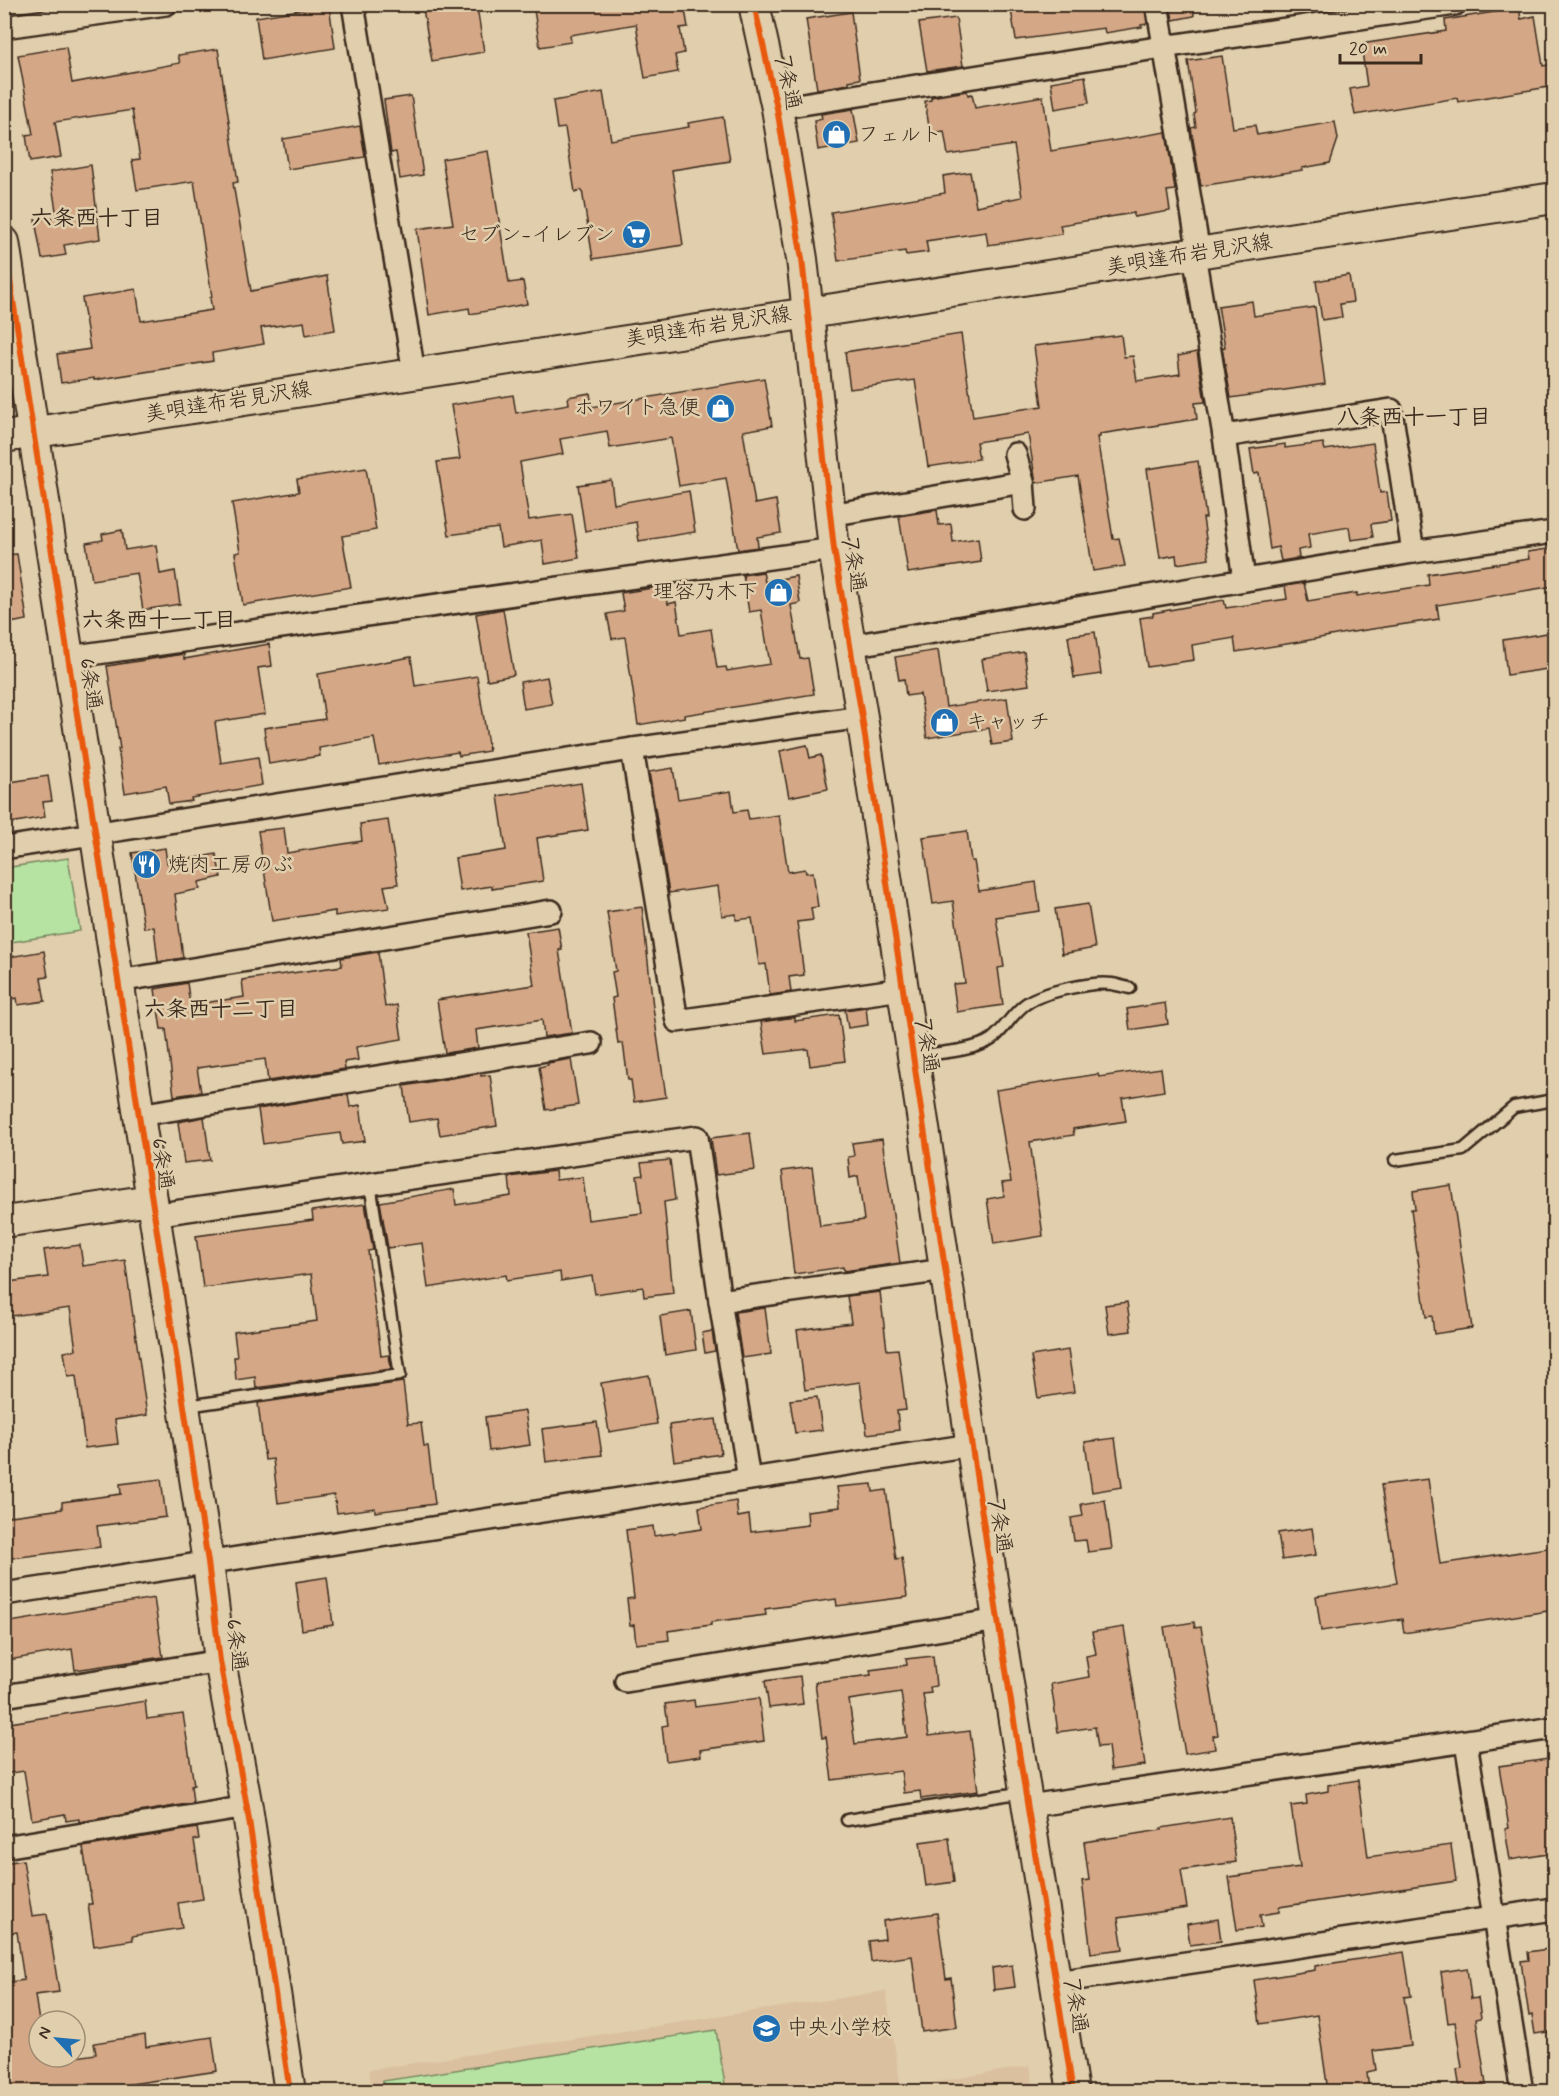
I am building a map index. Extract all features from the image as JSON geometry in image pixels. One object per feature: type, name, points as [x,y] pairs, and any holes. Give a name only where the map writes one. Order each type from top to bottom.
[{"type":"street","points":[[4,27],[166,4]]},
{"type":"street","points":[[353,4],[414,373]]},
{"type":"street","name":"7条通","points":[[754,4],[777,108],[802,259],[834,549],[862,717],[998,1620],[1073,2091]]},
{"type":"street","points":[[1157,4],[1244,580]]},
{"type":"street","points":[[777,108],[1455,4]]},
{"type":"street","name":"美唄達布岩見沢線","points":[[19,434],[807,311],[1196,254],[1554,198]]},
{"type":"street","name":"6条通","points":[[4,242],[19,434],[69,657],[208,1562],[220,1661],[247,1807],[290,2091]]},
{"type":"street","points":[[1224,436],[1391,410],[1413,552]]},
{"type":"street","points":[[1015,454],[1023,482],[1024,509]]},
{"type":"street","points":[[830,515],[1023,482]]},
{"type":"street","points":[[850,646],[1413,552],[1554,532]]},
{"type":"street","points":[[69,657],[834,549]]},
{"type":"street","points":[[4,848],[632,749],[862,717]]},
{"type":"street","points":[[632,749],[677,1021],[902,989]]},
{"type":"street","points":[[118,981],[551,911]]},
{"type":"street","points":[[138,1115],[591,1043]]},
{"type":"street","points":[[4,1222],[370,1184],[697,1137],[720,1301],[749,1479]]},
{"type":"street","points":[[720,1301],[945,1270]]},
{"type":"street","points":[[4,1594],[971,1445]]},
{"type":"street","points":[[626,1681],[998,1620]]},
{"type":"street","points":[[4,1695],[220,1661]]},
{"type":"street","points":[[1028,1799],[1466,1742],[1554,1728]]},
{"type":"street","points":[[1466,1742],[1522,2091]]},
{"type":"street","points":[[4,1847],[247,1807]]},
{"type":"street","points":[[1056,1982],[1554,1909]]},
{"type":"lane","points":[[912,1056],[975,1046],[991,1040],[1013,1014],[1028,1002],[1043,995],[1077,987],[1110,984],[1130,988]]},
{"type":"lane","points":[[1395,1160],[1463,1150],[1514,1107],[1554,1101]]},
{"type":"lane","points":[[184,1407],[400,1375],[370,1184]]},
{"type":"lane","points":[[847,1820],[1028,1799]]},
{"type":"shaded area","name":"中央小学校","points":[[886,1991],[901,2088],[1030,2066],[1034,2091],[372,2092],[369,2070]]},
{"type":"green space","points":[[68,858],[80,931],[5,943],[5,868]]},
{"type":"green space","points":[[716,2030],[726,2091],[385,2091],[383,2081]]},
{"type":"building","points":[[533,4],[684,4],[688,27],[680,28],[684,53],[675,55],[678,72],[645,78],[636,24],[570,35],[571,42],[540,47]]},
{"type":"building","points":[[1010,4],[1144,4],[1147,24],[1141,25],[1142,27],[1105,33],[1104,28],[1016,40]]},
{"type":"building","points":[[1170,4],[1193,4],[1194,16],[1173,20]]},
{"type":"building","points":[[329,5],[335,48],[262,60],[256,17]]},
{"type":"building","points":[[450,5],[451,11],[477,7],[484,52],[432,61],[423,9]]},
{"type":"building","points":[[1519,8],[1521,19],[1535,16],[1543,66],[1554,64],[1554,86],[1458,102],[1457,98],[1355,115],[1350,89],[1367,86],[1361,44],[1446,31],[1445,20]]},
{"type":"building","points":[[851,12],[860,79],[849,81],[849,84],[817,89],[806,19]]},
{"type":"building","points":[[956,18],[963,66],[927,71],[919,23]]},
{"type":"building","points":[[66,47],[72,83],[180,63],[178,55],[218,49],[238,182],[233,183],[251,291],[327,276],[335,330],[306,335],[304,322],[261,328],[264,344],[212,353],[213,361],[61,383],[57,354],[90,349],[82,298],[136,289],[141,321],[212,310],[194,181],[137,190],[132,160],[140,159],[132,110],[55,122],[61,157],[30,162],[26,135],[33,134],[18,55]]},
{"type":"building","points":[[1222,56],[1233,128],[1255,125],[1257,135],[1335,122],[1338,139],[1330,163],[1302,168],[1303,170],[1201,186],[1191,128],[1196,127],[1194,114],[1196,113],[1188,61]]},
{"type":"building","points":[[1085,76],[1089,103],[1055,109],[1051,82]]},
{"type":"building","points":[[967,91],[968,95],[972,94],[975,108],[1043,96],[1051,151],[1166,132],[1175,190],[1167,191],[1170,211],[1134,217],[1134,213],[1060,225],[1062,234],[988,245],[986,232],[926,241],[928,252],[906,255],[905,251],[838,261],[831,212],[945,193],[943,176],[970,172],[976,206],[1022,197],[1014,145],[948,155],[944,131],[930,133],[925,101],[931,100],[931,97]]},
{"type":"building","points":[[603,92],[611,140],[689,127],[688,123],[723,117],[730,161],[672,170],[683,245],[593,259],[582,190],[575,192],[565,128],[557,129],[553,101]]},
{"type":"building","points":[[411,96],[423,175],[400,179],[396,152],[391,153],[384,100]]},
{"type":"building","points":[[853,109],[859,143],[818,150],[814,121],[822,119],[821,114]]},
{"type":"building","points":[[360,126],[365,157],[288,169],[283,139]]},
{"type":"building","points":[[488,151],[509,283],[523,281],[527,304],[470,314],[469,308],[429,315],[417,229],[453,224],[442,159]]},
{"type":"building","points":[[91,165],[100,239],[64,245],[66,255],[42,259],[35,220],[57,217],[50,172]]},
{"type":"building","points":[[1349,275],[1353,302],[1340,304],[1342,317],[1322,320],[1316,281]]},
{"type":"building","points":[[1252,301],[1254,316],[1315,307],[1325,384],[1231,398],[1222,348],[1225,347],[1218,306]]},
{"type":"building","points":[[961,334],[973,417],[1042,406],[1034,346],[1121,335],[1124,357],[1133,356],[1137,381],[1180,374],[1178,356],[1197,352],[1205,402],[1195,403],[1197,419],[1100,434],[1100,437],[1097,437],[1113,539],[1119,538],[1125,566],[1093,571],[1078,476],[1036,483],[1028,434],[976,442],[979,459],[928,467],[915,380],[850,389],[845,352]]},
{"type":"building","points":[[764,378],[772,426],[743,431],[755,504],[776,500],[781,533],[757,537],[758,547],[738,550],[726,478],[679,486],[671,438],[610,448],[607,431],[560,439],[563,454],[520,462],[529,520],[572,514],[579,558],[545,564],[542,540],[501,547],[498,528],[449,535],[437,462],[460,459],[451,405],[513,395],[516,413],[569,404],[568,397],[590,393],[592,407]]},
{"type":"building","points":[[1323,443],[1325,450],[1373,443],[1380,493],[1387,492],[1391,521],[1371,524],[1373,537],[1351,540],[1349,527],[1308,534],[1310,548],[1298,550],[1299,558],[1281,561],[1278,547],[1270,549],[1259,473],[1254,474],[1250,449],[1285,444],[1285,448]]},
{"type":"building","points":[[1198,461],[1209,559],[1177,564],[1176,555],[1160,558],[1147,469]]},
{"type":"building","points":[[366,468],[376,530],[342,536],[351,587],[243,605],[235,553],[240,552],[232,503],[299,492],[297,479]]},
{"type":"building","points":[[611,480],[614,504],[689,491],[695,532],[639,541],[636,522],[585,531],[578,485]]},
{"type":"building","points":[[937,510],[939,525],[951,524],[953,542],[978,538],[981,562],[908,573],[899,516]]},
{"type":"building","points":[[122,530],[125,550],[156,545],[160,574],[175,571],[180,604],[143,610],[137,573],[92,580],[86,543],[103,540],[102,534]]},
{"type":"building","points":[[1554,548],[1554,586],[1437,605],[1439,619],[1299,642],[1236,652],[1234,638],[1192,645],[1194,660],[1147,667],[1140,618],[1153,616],[1153,613],[1224,600],[1226,608],[1287,599],[1285,586],[1304,583],[1308,601],[1429,585],[1428,574],[1529,559],[1528,552]]},
{"type":"building","points":[[17,554],[27,620],[4,624],[4,555]]},
{"type":"building","points":[[763,572],[765,582],[796,576],[800,603],[791,605],[800,659],[808,658],[814,694],[684,715],[685,717],[638,725],[625,637],[612,639],[607,614],[624,611],[621,593],[665,586],[668,604],[676,602],[681,634],[711,629],[717,668],[726,667],[727,671],[770,664],[761,610],[749,612],[743,575]]},
{"type":"building","points":[[503,609],[514,675],[487,680],[476,614]]},
{"type":"building","points":[[1095,632],[1101,674],[1074,678],[1068,636]]},
{"type":"building","points":[[1554,632],[1554,668],[1507,675],[1503,640]]},
{"type":"building","points":[[269,644],[272,666],[258,668],[265,714],[215,722],[221,763],[258,757],[262,785],[169,804],[166,786],[125,793],[107,666],[184,654],[184,659]]},
{"type":"building","points":[[938,650],[946,707],[1007,698],[1013,742],[992,745],[989,728],[927,738],[920,694],[906,696],[904,679],[899,680],[895,657]]},
{"type":"building","points":[[1024,652],[1029,685],[987,691],[982,659]]},
{"type":"building","points":[[411,657],[415,686],[477,676],[489,751],[459,756],[458,752],[379,765],[374,738],[319,748],[320,756],[269,764],[264,728],[325,719],[318,674]]},
{"type":"building","points":[[547,677],[552,704],[524,709],[520,682]]},
{"type":"building","points":[[807,745],[810,758],[821,755],[828,789],[789,797],[780,751]]},
{"type":"building","points":[[673,768],[678,799],[731,791],[734,812],[747,810],[749,819],[779,815],[788,872],[805,869],[806,873],[813,872],[818,907],[811,908],[813,920],[797,922],[804,975],[789,977],[791,992],[770,995],[766,964],[759,965],[752,918],[736,920],[736,914],[722,916],[718,886],[669,893],[649,772]]},
{"type":"building","points":[[48,776],[52,801],[43,802],[45,817],[4,824],[4,783]]},
{"type":"building","points":[[581,783],[588,830],[537,838],[543,881],[492,889],[492,886],[460,891],[455,858],[506,850],[498,796]]},
{"type":"building","points":[[388,820],[398,884],[384,886],[389,908],[335,916],[335,911],[272,921],[258,831],[284,828],[287,853],[362,841],[360,824]]},
{"type":"building","points":[[967,831],[971,861],[974,861],[979,891],[1036,882],[1040,911],[996,917],[1004,967],[998,968],[1003,1005],[957,1012],[953,984],[965,983],[953,901],[933,904],[923,837]]},
{"type":"building","points":[[165,848],[167,863],[216,854],[221,877],[199,882],[200,889],[175,894],[183,958],[158,962],[154,927],[144,928],[132,853]]},
{"type":"building","points":[[1088,904],[1095,948],[1062,954],[1055,909]]},
{"type":"building","points":[[642,907],[666,1097],[634,1102],[631,1080],[628,1080],[623,1043],[618,1044],[612,998],[616,997],[612,972],[616,971],[607,912]]},
{"type":"building","points":[[558,927],[562,950],[559,950],[572,1033],[544,1037],[542,1020],[476,1030],[478,1048],[445,1053],[437,1000],[534,985],[526,932]]},
{"type":"building","points":[[44,951],[48,977],[41,978],[45,1001],[18,1005],[17,998],[4,1000],[4,964],[10,963],[9,957]]},
{"type":"building","points":[[378,952],[385,1007],[397,1005],[402,1039],[356,1047],[358,1060],[344,1062],[345,1069],[268,1081],[265,1059],[197,1068],[201,1092],[174,1096],[166,1029],[161,1029],[155,989],[187,983],[190,1005],[244,997],[242,980],[342,966],[341,958]]},
{"type":"building","points":[[1165,1003],[1168,1024],[1130,1030],[1127,1009]]},
{"type":"building","points":[[866,1007],[868,1025],[848,1028],[845,1010]]},
{"type":"building","points":[[839,1015],[845,1061],[810,1066],[808,1049],[766,1054],[761,1022],[795,1017],[795,1021]]},
{"type":"building","points":[[571,1059],[578,1105],[546,1110],[539,1067]]},
{"type":"building","points":[[1161,1068],[1164,1091],[1122,1098],[1126,1121],[1073,1129],[1074,1135],[1030,1142],[1043,1236],[994,1244],[987,1199],[1004,1196],[1002,1183],[1011,1182],[996,1090],[1098,1074],[1099,1077]]},
{"type":"building","points":[[481,1073],[481,1076],[490,1075],[497,1126],[440,1135],[437,1118],[409,1122],[404,1086]]},
{"type":"building","points":[[348,1094],[350,1107],[360,1105],[365,1141],[342,1144],[340,1133],[263,1144],[258,1109]]},
{"type":"building","points":[[204,1117],[210,1160],[184,1163],[178,1122]]},
{"type":"building","points":[[750,1133],[755,1170],[716,1175],[711,1138]]},
{"type":"building","points":[[882,1139],[900,1263],[844,1271],[843,1267],[794,1274],[782,1171],[812,1167],[820,1226],[864,1220],[858,1176],[850,1178],[848,1157],[854,1156],[852,1143]]},
{"type":"building","points":[[670,1160],[675,1200],[664,1202],[673,1293],[644,1297],[643,1287],[595,1294],[592,1276],[561,1281],[560,1272],[507,1280],[506,1275],[428,1288],[422,1243],[388,1248],[380,1202],[454,1189],[456,1205],[511,1196],[509,1177],[555,1171],[556,1180],[583,1177],[588,1220],[642,1213],[637,1176],[643,1175],[641,1163]]},
{"type":"building","points":[[1451,1185],[1472,1328],[1434,1334],[1432,1316],[1426,1317],[1411,1209],[1415,1209],[1413,1191]]},
{"type":"building","points":[[365,1204],[373,1250],[368,1251],[381,1356],[389,1355],[391,1369],[256,1388],[255,1377],[236,1380],[234,1357],[237,1357],[234,1332],[317,1321],[311,1274],[203,1288],[196,1236],[313,1220],[312,1211]]},
{"type":"building","points":[[80,1245],[83,1266],[125,1260],[147,1415],[115,1420],[118,1444],[85,1448],[76,1376],[68,1377],[64,1352],[76,1350],[70,1308],[4,1317],[4,1295],[10,1295],[8,1282],[48,1277],[44,1250]]},
{"type":"building","points":[[880,1292],[887,1350],[898,1349],[906,1410],[897,1411],[899,1430],[867,1434],[860,1382],[805,1390],[797,1330],[851,1323],[847,1296]]},
{"type":"building","points":[[1127,1302],[1131,1331],[1109,1334],[1105,1305]]},
{"type":"building","points":[[765,1308],[771,1354],[742,1358],[735,1312]]},
{"type":"building","points":[[691,1311],[696,1350],[665,1355],[660,1316]]},
{"type":"building","points":[[712,1331],[715,1351],[705,1353],[702,1333]]},
{"type":"building","points":[[1068,1350],[1074,1392],[1038,1398],[1031,1356]]},
{"type":"building","points":[[649,1375],[657,1424],[609,1432],[601,1383]]},
{"type":"building","points":[[403,1382],[408,1424],[421,1423],[424,1446],[428,1446],[435,1504],[375,1512],[375,1508],[337,1513],[334,1495],[278,1503],[273,1459],[265,1460],[258,1403]]},
{"type":"building","points":[[817,1397],[822,1430],[795,1433],[790,1400]]},
{"type":"building","points":[[525,1411],[530,1445],[489,1451],[485,1417]]},
{"type":"building","points":[[716,1419],[721,1454],[674,1461],[669,1425]]},
{"type":"building","points":[[597,1422],[602,1455],[546,1462],[542,1429]]},
{"type":"building","points":[[1115,1438],[1122,1487],[1092,1492],[1085,1442]]},
{"type":"building","points":[[161,1479],[166,1517],[97,1526],[100,1547],[4,1559],[4,1517],[62,1509],[62,1502],[121,1494],[120,1484]]},
{"type":"building","points":[[1428,1479],[1440,1564],[1554,1547],[1554,1610],[1404,1633],[1402,1619],[1321,1631],[1316,1596],[1397,1583],[1381,1485]]},
{"type":"building","points":[[872,1484],[873,1492],[886,1490],[896,1559],[902,1558],[907,1597],[837,1606],[836,1599],[765,1609],[766,1615],[711,1622],[711,1625],[668,1631],[669,1640],[636,1644],[634,1625],[630,1626],[627,1599],[634,1598],[626,1530],[653,1526],[654,1536],[702,1529],[699,1507],[736,1501],[738,1517],[749,1515],[751,1532],[808,1525],[807,1511],[840,1507],[837,1487]]},
{"type":"building","points":[[1105,1500],[1112,1549],[1088,1552],[1086,1540],[1074,1541],[1071,1518],[1083,1516],[1081,1504]]},
{"type":"building","points":[[1312,1528],[1316,1555],[1282,1560],[1278,1533]]},
{"type":"building","points":[[327,1577],[333,1625],[302,1630],[296,1582]]},
{"type":"building","points":[[154,1598],[163,1657],[75,1670],[72,1649],[9,1660],[4,1623]]},
{"type":"building","points":[[1194,1622],[1195,1628],[1201,1627],[1218,1735],[1213,1736],[1215,1749],[1185,1754],[1164,1627]]},
{"type":"building","points":[[1124,1627],[1145,1765],[1111,1770],[1108,1746],[1098,1747],[1095,1727],[1058,1732],[1051,1684],[1089,1677],[1086,1656],[1096,1654],[1092,1632]]},
{"type":"building","points":[[933,1656],[936,1686],[930,1687],[931,1693],[923,1694],[929,1736],[970,1731],[978,1791],[921,1799],[920,1791],[904,1793],[901,1771],[832,1780],[826,1737],[822,1738],[815,1682],[871,1675],[870,1670],[907,1665],[906,1659]],"holes":[[[901,1692],[907,1737],[855,1744],[849,1700]]]},
{"type":"building","points":[[800,1676],[803,1704],[769,1708],[765,1681]]},
{"type":"building","points":[[759,1698],[764,1741],[700,1750],[701,1756],[666,1761],[662,1726],[668,1725],[665,1704],[694,1700],[695,1707]]},
{"type":"building","points":[[145,1701],[147,1719],[183,1714],[194,1785],[191,1786],[193,1803],[79,1822],[79,1819],[66,1821],[65,1814],[32,1820],[24,1771],[4,1774],[4,1724]]},
{"type":"building","points":[[1548,1759],[1554,1807],[1554,1853],[1510,1860],[1505,1829],[1509,1828],[1499,1766]]},
{"type":"building","points":[[1358,1780],[1368,1857],[1451,1845],[1456,1881],[1279,1907],[1279,1912],[1260,1915],[1262,1927],[1237,1930],[1229,1877],[1300,1867],[1291,1806],[1307,1804],[1306,1795],[1328,1791],[1328,1785]]},
{"type":"building","points":[[1230,1817],[1236,1862],[1181,1870],[1187,1908],[1118,1918],[1123,1949],[1091,1953],[1082,1881],[1089,1880],[1084,1842]]},
{"type":"building","points":[[197,1828],[199,1839],[194,1840],[203,1899],[178,1903],[182,1928],[132,1936],[133,1940],[94,1946],[88,1904],[92,1904],[83,1847]]},
{"type":"building","points":[[949,1838],[954,1882],[926,1886],[920,1842]]},
{"type":"building","points":[[23,1860],[32,1916],[47,1914],[59,1992],[35,1995],[37,2009],[27,2009],[27,2069],[87,2069],[87,2055],[96,2054],[94,2043],[145,2035],[146,2047],[212,2037],[217,2071],[85,2091],[10,2091],[8,2076],[4,2077],[4,1983],[24,1980],[17,1932],[4,1934],[4,1863]]},
{"type":"building","points":[[937,1913],[946,1979],[951,1978],[957,2027],[922,2032],[912,1956],[871,1962],[869,1941],[885,1939],[883,1921]]},
{"type":"building","points":[[1218,1919],[1221,1941],[1190,1945],[1187,1924]]},
{"type":"building","points":[[1554,1948],[1554,2031],[1535,2034],[1532,2015],[1529,2016],[1521,1961],[1529,1960],[1528,1952]]},
{"type":"building","points":[[1404,1952],[1411,1996],[1404,1997],[1411,2046],[1373,2051],[1376,2070],[1367,2072],[1369,2091],[1328,2091],[1317,2015],[1260,2024],[1254,1980],[1315,1970],[1315,1966]]},
{"type":"building","points":[[1012,1965],[1015,1987],[994,1990],[992,1968]]},
{"type":"building","points":[[1467,1968],[1471,1999],[1478,1998],[1481,2018],[1476,2019],[1487,2091],[1460,2091],[1457,2069],[1462,2068],[1455,2022],[1448,2023],[1441,1972]]},
{"type":"cycle path","points":[[754,4],[777,108],[802,259],[834,549],[862,717],[998,1620],[1073,2092]]},
{"type":"cycle path","points":[[4,242],[208,1562],[220,1661],[247,1807],[290,2092]]},
{"type":"place","name":"フェルト","points":[[837,135]]},
{"type":"place","name":"セブン-イレブン","points":[[636,235]]},
{"type":"place","name":"ホワイト急便","points":[[721,408]]},
{"type":"place","name":"理容乃木下","points":[[779,592]]},
{"type":"place","name":"キャッチ","points":[[945,722]]},
{"type":"place","name":"焼肉工房のぶ","points":[[147,865]]},
{"type":"place","name":"中央小学校","points":[[766,2028]]},
{"type":"district","name":"六条西十丁目","points":[[97,219]]},
{"type":"district","name":"八条西十一丁目","points":[[1414,418]]},
{"type":"district","name":"六条西十一丁目","points":[[159,621]]},
{"type":"district","name":"六条西十二丁目","points":[[221,1010]]}]
